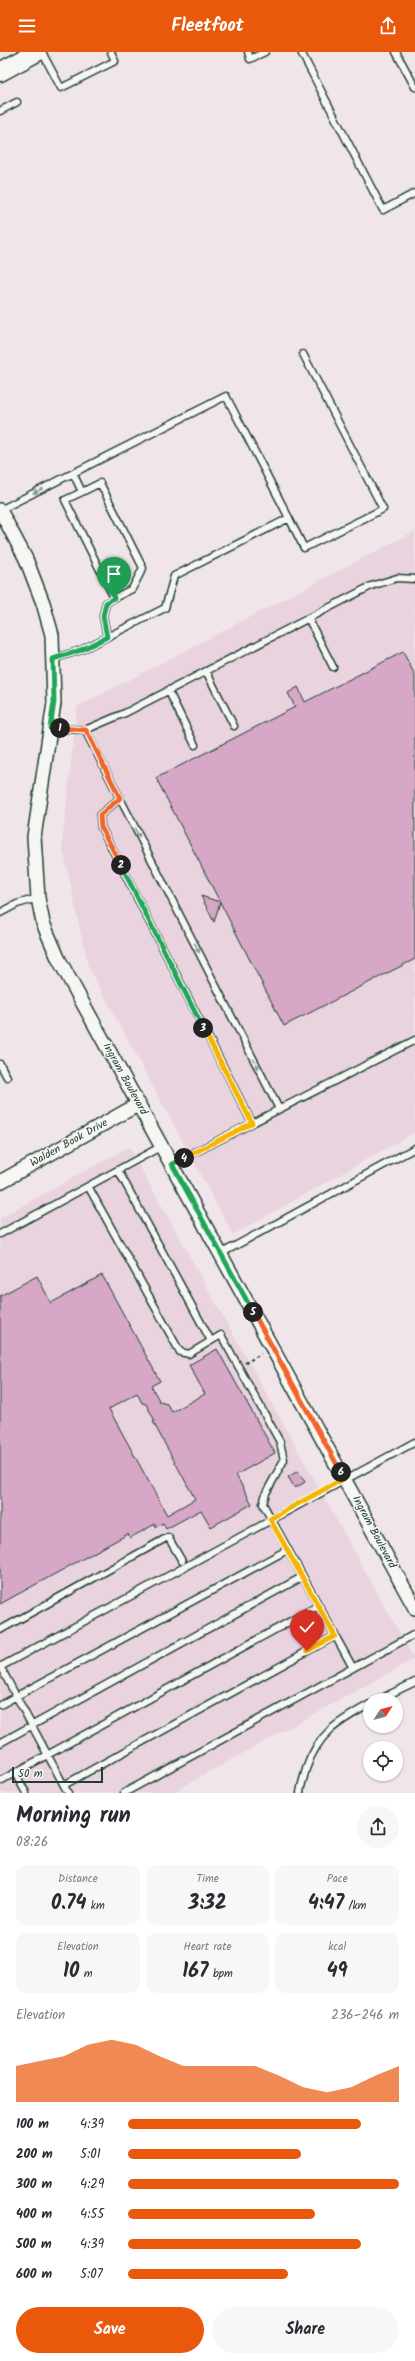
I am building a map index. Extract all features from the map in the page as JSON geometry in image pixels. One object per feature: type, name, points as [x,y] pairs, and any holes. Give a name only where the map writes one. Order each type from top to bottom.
[{"type":"main road","points":[[0,72],[37,52]]},
{"type":"street","name":"Ingram Boulevard","points":[[0,510],[26,559],[43,603],[52,635],[54,702],[34,837],[38,898],[44,923],[58,958],[222,1253],[415,1608]]},
{"type":"street","name":"Walden Book Drive","points":[[0,1182],[139,1104]]},
{"type":"lane","points":[[42,52],[61,88],[115,61],[111,52]]},
{"type":"lane","points":[[248,52],[250,59],[265,52]]},
{"type":"lane","points":[[301,52],[383,210],[415,193]]},
{"type":"lane","points":[[396,52],[415,87]]},
{"type":"lane","points":[[0,111],[17,102]]},
{"type":"lane","points":[[0,510],[226,396],[304,548],[383,509],[303,354]]},
{"type":"lane","points":[[73,473],[82,492]]},
{"type":"lane","points":[[107,637],[103,616],[106,603],[132,589],[143,568],[100,483],[65,500],[114,598]]},
{"type":"lane","points":[[53,659],[81,650],[165,608],[174,576],[289,518]]},
{"type":"lane","points":[[50,728],[86,730],[206,671],[308,618],[387,580],[397,578],[415,579]]},
{"type":"lane","points":[[308,618],[333,667]]},
{"type":"lane","points":[[206,671],[234,726]]},
{"type":"lane","points":[[168,690],[195,745]]},
{"type":"lane","points":[[86,730],[279,1109]]},
{"type":"lane","points":[[120,798],[100,815],[101,827],[252,1123]]},
{"type":"lane","points":[[0,913],[17,904],[38,898]]},
{"type":"lane","points":[[172,1164],[415,1040]]},
{"type":"lane","points":[[0,1064],[7,1077]]},
{"type":"lane","points":[[0,1234],[162,1146]]},
{"type":"lane","points":[[222,1253],[415,1148]]},
{"type":"lane","points":[[118,1170],[211,1341]]},
{"type":"lane","points":[[88,1186],[180,1352],[188,1354],[221,1336],[283,1447],[283,1463],[262,1501],[270,1519],[352,1668]]},
{"type":"lane","points":[[68,1793],[0,1667],[345,1478],[415,1442]]},
{"type":"lane","points":[[0,1630],[168,1537],[182,1561]]},
{"type":"lane","points":[[0,1706],[287,1550]]},
{"type":"lane","points":[[0,1743],[302,1577]]},
{"type":"lane","points":[[0,1781],[318,1606]]},
{"type":"lane","points":[[124,1793],[415,1634]]},
{"type":"lane","points":[[64,1785],[335,1636]]},
{"type":"lane","points":[[392,1693],[415,1682]]},
{"type":"lane","points":[[300,1793],[312,1753],[324,1735],[339,1721],[363,1708]]},
{"type":"lane","points":[[15,1773],[26,1793]]},
{"type":"path","points":[[245,1362],[262,1354]]},
{"type":"shaded area","points":[[415,531],[415,1132],[233,1235],[88,966],[62,844],[77,707]]},
{"type":"shaded area","points":[[129,1147],[414,1659],[171,1793],[0,1793],[0,1218]]},
{"type":"building","points":[[403,652],[415,675],[415,959],[284,1026],[156,778],[295,707],[288,693],[298,687],[305,702]]},
{"type":"building","points":[[201,896],[220,902],[214,922]]},
{"type":"building","points":[[102,1275],[160,1381],[151,1386],[160,1402],[167,1404],[172,1412],[205,1394],[189,1365],[217,1349],[275,1453],[236,1475],[252,1504],[211,1527],[201,1510],[166,1529],[163,1523],[156,1527],[155,1524],[130,1538],[128,1534],[0,1604],[0,1296],[37,1276],[51,1303]],"holes":[[[137,1393],[142,1403],[146,1404],[155,1421],[153,1422],[195,1499],[167,1515],[109,1409]]]},
{"type":"building","points":[[298,1471],[305,1482],[295,1488],[288,1477]]},
{"type":"route","points":[[114,598],[106,603],[103,616],[107,637],[81,650],[53,659],[54,702],[50,728],[86,730],[120,798],[100,815],[101,827],[252,1123],[172,1164],[345,1478],[270,1519],[335,1636],[307,1651]]}]
